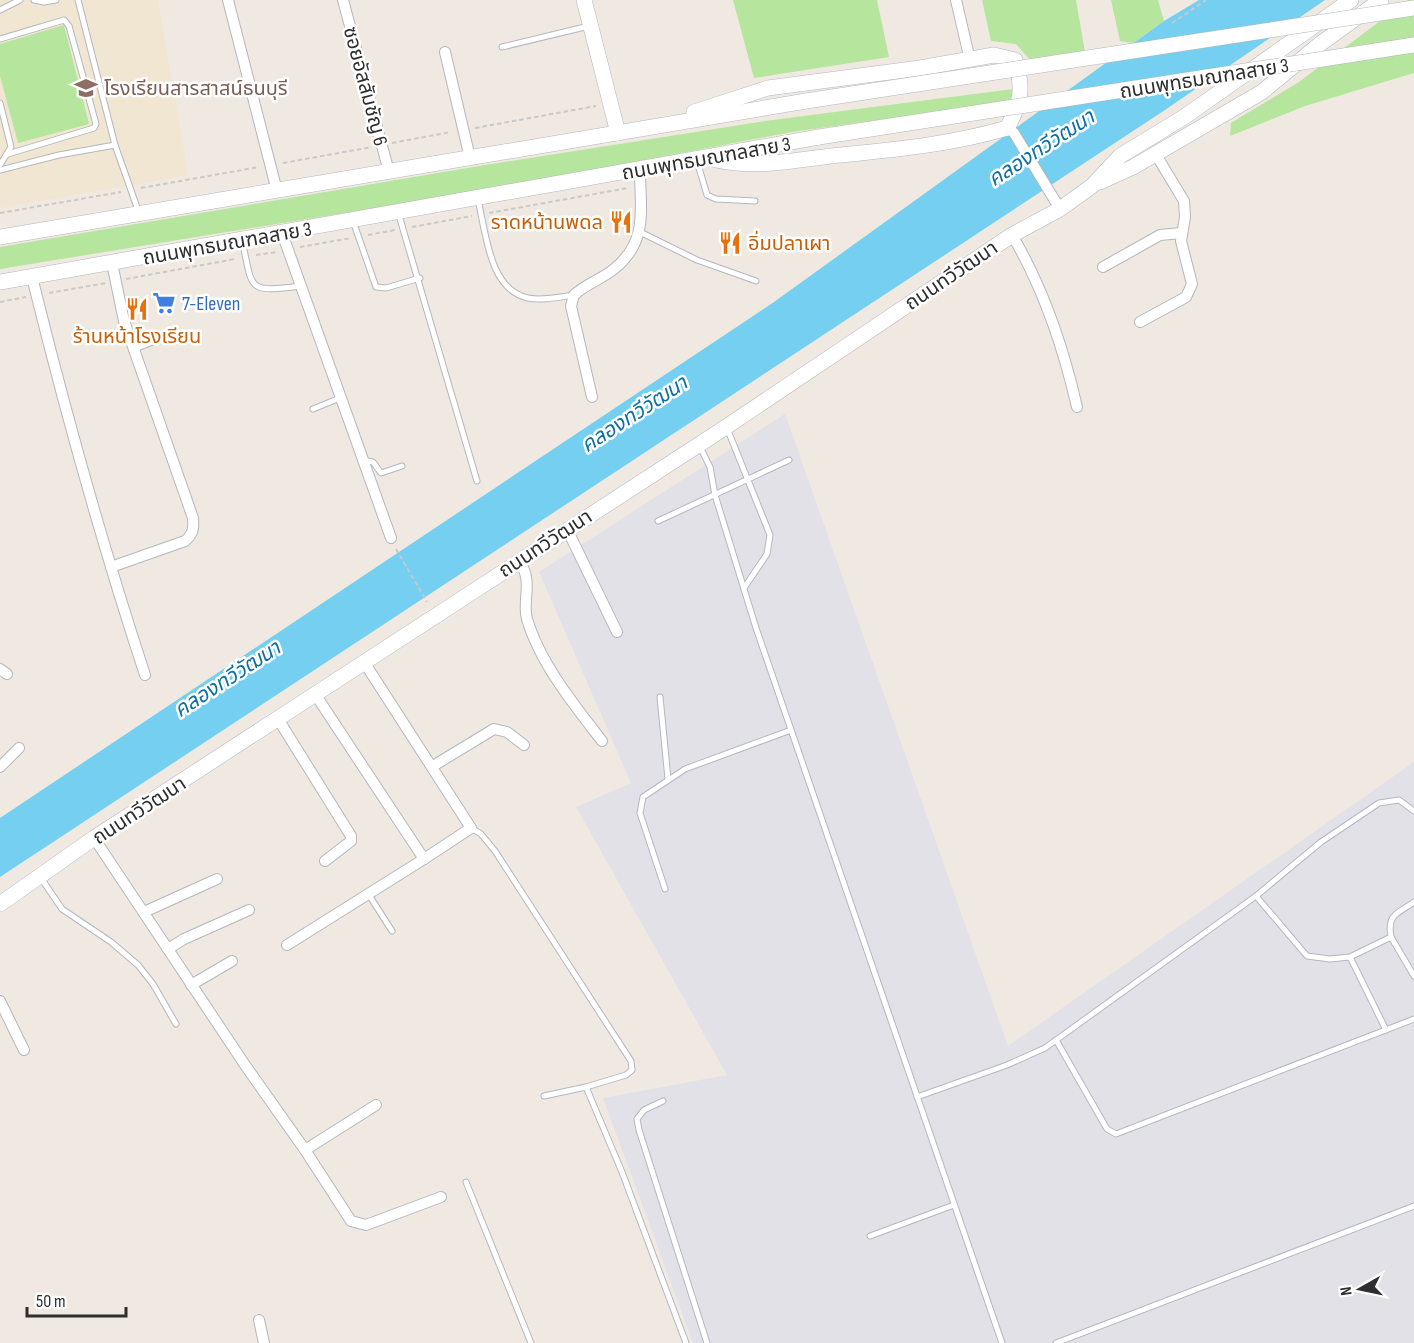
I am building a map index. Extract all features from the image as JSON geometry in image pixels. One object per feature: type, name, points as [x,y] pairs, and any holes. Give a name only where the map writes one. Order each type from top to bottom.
[{"type":"main road","points":[[584,0],[618,133]]},
{"type":"main road","name":"ถนนทวีวัฒนา","points":[[1092,186],[1120,156],[1184,117],[1351,0]]},
{"type":"main road","name":"ถนนทวีวัฒนา","points":[[0,904],[94,838],[726,427],[1012,235],[1060,209],[1092,186],[1262,92],[1320,44],[1381,0]]},
{"type":"main road","name":"ถนนพุทธมณฑลสาย 3","points":[[0,237],[806,101],[1414,8]]},
{"type":"main road","name":"ถนนพุทธมณฑลสาย 3","points":[[0,282],[819,137],[1414,45]]},
{"type":"main road","points":[[646,128],[768,88],[1002,55],[1015,60],[1022,92],[1011,131],[873,153],[746,165],[702,158]]},
{"type":"street","points":[[228,0],[277,191]]},
{"type":"street","name":"ซอยอัสสัมชัญ 6","points":[[343,0],[389,172]]},
{"type":"street","points":[[956,0],[969,60]]},
{"type":"street","points":[[445,52],[470,158]]},
{"type":"street","points":[[1011,131],[1060,209]]},
{"type":"street","points":[[1140,322],[1186,297],[1192,284],[1182,252],[1184,201],[1155,153]]},
{"type":"street","points":[[592,397],[571,306],[574,295],[613,270],[629,255],[640,232],[640,169]]},
{"type":"street","points":[[282,233],[393,542]]},
{"type":"street","points":[[1102,267],[1160,235],[1182,233]]},
{"type":"street","points":[[1012,235],[1032,269],[1044,298],[1068,367],[1077,407]]},
{"type":"street","points":[[111,567],[185,541],[192,535],[194,528],[194,518],[124,321],[112,263]]},
{"type":"street","points":[[32,277],[65,409],[145,675]]},
{"type":"street","points":[[567,529],[617,632]]},
{"type":"street","points":[[520,560],[526,577],[524,604],[527,620],[540,650],[561,685],[602,741]]},
{"type":"street","points":[[287,945],[471,828],[364,662]]},
{"type":"street","points":[[315,694],[424,859]]},
{"type":"street","points":[[278,719],[351,836],[351,841],[325,861]]},
{"type":"street","points":[[433,766],[494,729],[507,732],[524,745]]},
{"type":"street","points":[[0,767],[19,748]]},
{"type":"street","points":[[94,838],[351,1221],[360,1225],[441,1197]]},
{"type":"street","points":[[144,912],[217,879]]},
{"type":"street","points":[[168,949],[191,935],[249,910]]},
{"type":"street","points":[[191,985],[232,962]]},
{"type":"street","points":[[0,1001],[24,1050]]},
{"type":"street","points":[[304,1150],[376,1105]]},
{"type":"street","points":[[259,1320],[264,1343]]},
{"type":"lane","points":[[0,10],[20,0]]},
{"type":"lane","points":[[34,0],[45,2],[56,0]]},
{"type":"lane","points":[[78,0],[116,145],[139,214]]},
{"type":"lane","points":[[0,39],[64,20],[69,26],[96,124],[94,128],[8,154]]},
{"type":"lane","points":[[502,47],[590,25]]},
{"type":"lane","points":[[0,103],[11,147],[0,165]]},
{"type":"lane","points":[[0,170],[59,155],[116,145]]},
{"type":"lane","points":[[702,158],[707,195],[716,199],[755,201]]},
{"type":"lane","points":[[477,198],[496,270],[502,283],[510,291],[531,299],[574,295]]},
{"type":"lane","points":[[398,212],[420,278],[477,481]]},
{"type":"lane","points":[[353,220],[376,287],[386,288],[420,278]]},
{"type":"lane","points":[[640,232],[697,260],[756,281]]},
{"type":"lane","points":[[242,240],[252,282],[257,288],[264,290],[300,285]]},
{"type":"lane","points":[[135,349],[168,336]]},
{"type":"lane","points":[[313,409],[340,398]]},
{"type":"lane","points":[[726,427],[770,535],[767,554],[744,588]]},
{"type":"lane","points":[[699,443],[710,467],[715,495],[791,730],[1002,1343]]},
{"type":"lane","points":[[363,460],[370,460],[381,473],[402,466]]},
{"type":"lane","points":[[658,521],[789,460]]},
{"type":"lane","points":[[660,697],[668,779]]},
{"type":"lane","points":[[666,889],[640,813],[643,797],[685,770],[791,730]]},
{"type":"lane","points":[[917,1097],[1027,1058],[1056,1040],[1256,896],[1321,842],[1379,803],[1400,800],[1414,811]]},
{"type":"lane","points":[[471,828],[481,834],[495,851],[631,1062],[632,1070],[626,1075],[544,1096]]},
{"type":"lane","points":[[40,876],[62,909],[102,935],[138,966],[153,984],[176,1024]]},
{"type":"lane","points":[[368,894],[392,931]]},
{"type":"lane","points":[[1256,896],[1307,956],[1330,959],[1350,957],[1391,937]]},
{"type":"lane","points":[[1414,902],[1392,916],[1389,925],[1391,937],[1414,976]]},
{"type":"lane","points":[[1350,957],[1386,1030]]},
{"type":"lane","points":[[1056,1040],[1107,1129],[1116,1134],[1414,1019]]},
{"type":"lane","points":[[586,1087],[622,1172],[686,1343]]},
{"type":"lane","points":[[663,1101],[644,1110],[638,1119],[639,1130],[707,1343]]},
{"type":"lane","points":[[466,1182],[531,1343]]},
{"type":"lane","points":[[870,1236],[954,1205]]},
{"type":"lane","points":[[1056,1343],[1414,1206]]},
{"type":"path","points":[[1172,23],[1206,0]]},
{"type":"path","points":[[0,213],[611,104]]},
{"type":"path","points":[[0,302],[640,186]]},
{"type":"path","points":[[393,542],[427,602]]},
{"type":"shaded area","name":"โรงเรียนสารสาสน์ธนบุรี","points":[[0,0],[158,0],[188,175],[0,208]]},
{"type":"shaded area","points":[[785,414],[1008,1046],[1414,762],[1414,1343],[693,1343],[603,1098],[727,1075],[576,807],[631,783],[539,572]]},
{"type":"green space","points":[[733,0],[877,0],[889,57],[754,78]]},
{"type":"green space","points":[[982,0],[1076,0],[1087,64],[1040,71],[1016,44],[991,41]]},
{"type":"green space","points":[[1111,0],[1158,0],[1164,21],[1133,43],[1120,41]]},
{"type":"green space","points":[[1408,0],[1414,0],[1414,73],[1305,106],[1230,136],[1231,123],[1299,82]]},
{"type":"green space","points":[[64,25],[89,124],[18,143],[0,76],[0,44]]},
{"type":"green space","points":[[1013,89],[1014,101],[792,132],[498,188],[0,269],[0,247],[479,166],[765,121]]},
{"type":"water","name":"คลองทวีวัฒนา","points":[[1199,0],[1325,0],[1165,110],[0,877],[0,818],[774,302],[1164,21]]},
{"type":"place","name":"โรงเรียนสารสาสน์ธนบุรี","points":[[86,88]]},
{"type":"place","name":"ราดหน้านพดล","points":[[621,222]]},
{"type":"place","name":"อิ่มปลาเผา","points":[[730,243]]},
{"type":"place","name":"7-Eleven","points":[[164,303]]},
{"type":"place","name":"ร้านหน้าโรงเรียน","points":[[137,309]]}]
